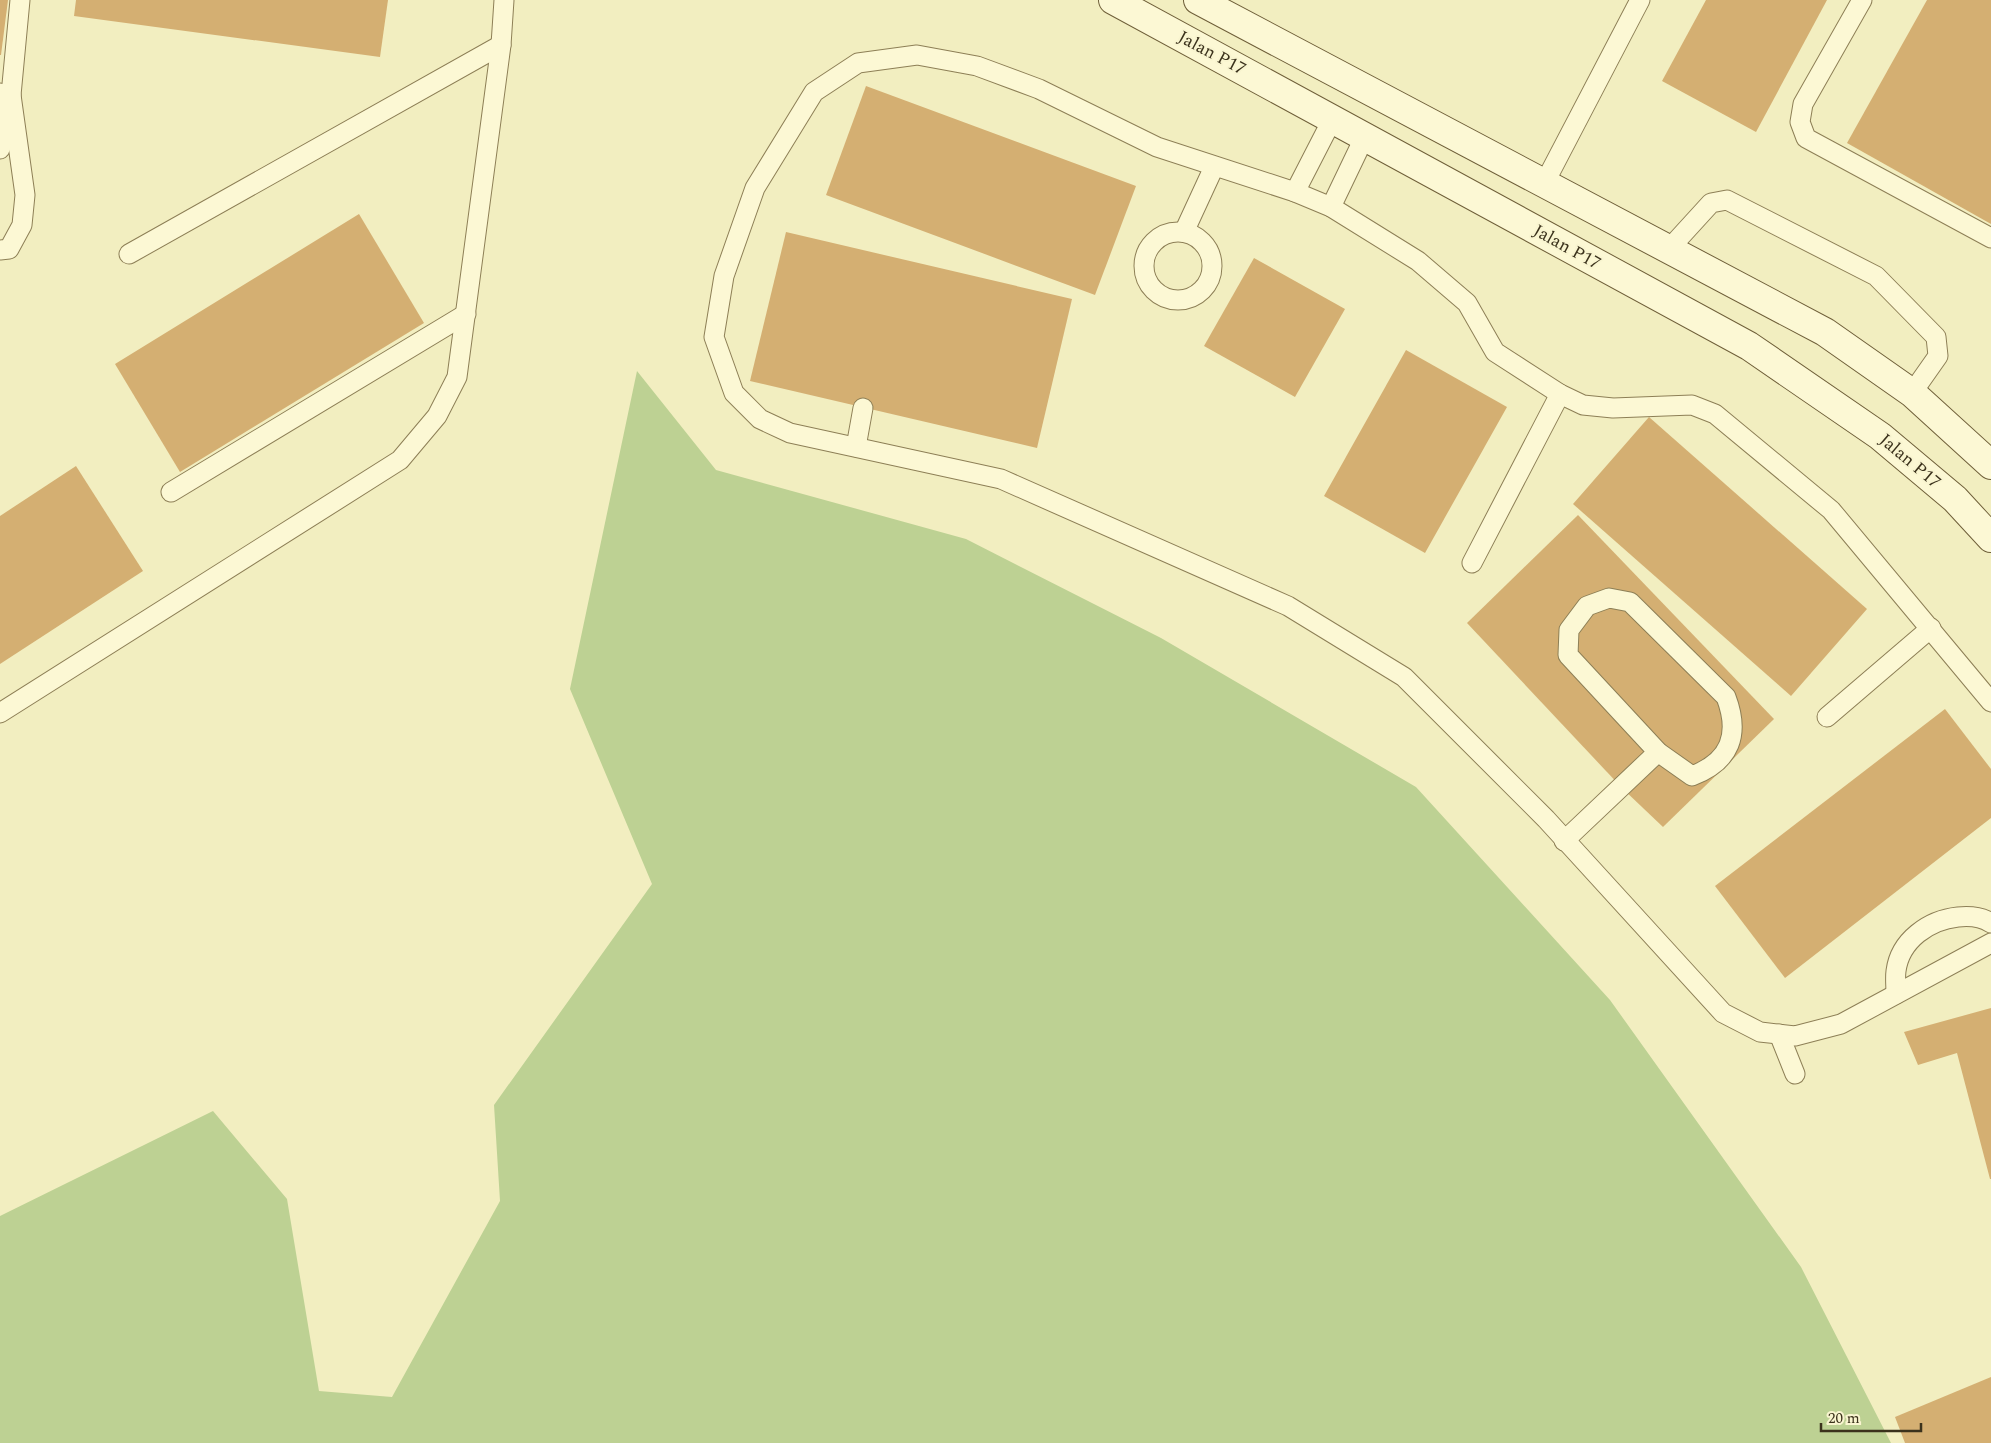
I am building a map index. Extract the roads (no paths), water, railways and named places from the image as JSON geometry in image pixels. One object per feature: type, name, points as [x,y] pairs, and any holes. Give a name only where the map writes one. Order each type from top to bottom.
[{"type":"street","name":"Jalan P17","points":[[1113,0],[1749,346],[1880,436],[1955,499],[1991,538]]},
{"type":"street","points":[[1198,0],[1545,182],[1825,332],[1912,393],[1991,465]]},
{"type":"lane","points":[[0,149],[5,94],[20,0]]},
{"type":"lane","points":[[0,713],[400,460],[437,416],[457,377],[501,45],[504,0]]},
{"type":"lane","points":[[1545,182],[1640,0]]},
{"type":"lane","points":[[1862,0],[1803,104],[1800,122],[1806,138],[1991,238]]},
{"type":"lane","points":[[129,254],[501,45]]},
{"type":"lane","points":[[1991,702],[1831,510],[1715,414],[1692,404],[1613,408],[1583,405],[1560,394],[1495,352],[1467,303],[1418,261],[1332,207],[1295,192],[1157,147],[1039,90],[977,66],[917,55],[858,63],[814,92],[755,188],[724,276],[714,337],[734,393],[760,420],[790,433],[1001,479],[1288,606],[1404,677],[1546,820],[1723,1013],[1760,1032],[1795,1036],[1840,1024],[1991,943]]},
{"type":"lane","points":[[0,250],[8,249],[22,225],[25,195],[5,94]]},
{"type":"lane","points":[[1295,192],[1333,118]]},
{"type":"lane","points":[[1332,207],[1365,136]]},
{"type":"lane","points":[[1184,232],[1214,167]]},
{"type":"lane","points":[[1669,249],[1711,203],[1727,200],[1876,276],[1936,337],[1938,356],[1912,393]]},
{"type":"lane","points":[[171,492],[466,314]]},
{"type":"lane","points":[[1472,563],[1560,394]]},
{"type":"lane","points":[[856,448],[863,408]]},
{"type":"lane","points":[[1609,598],[1630,602],[1726,696],[1732,713],[1734,731],[1728,750],[1706,770],[1692,776],[1658,752],[1568,655],[1569,630],[1587,606],[1609,598]]},
{"type":"lane","points":[[1827,717],[1931,628]]},
{"type":"lane","points":[[1564,841],[1658,752]]},
{"type":"lane","points":[[1896,994],[1896,970],[1905,948],[1920,930],[1941,919],[1965,916],[1991,923]]},
{"type":"lane","points":[[1779,1034],[1795,1074]]}]
